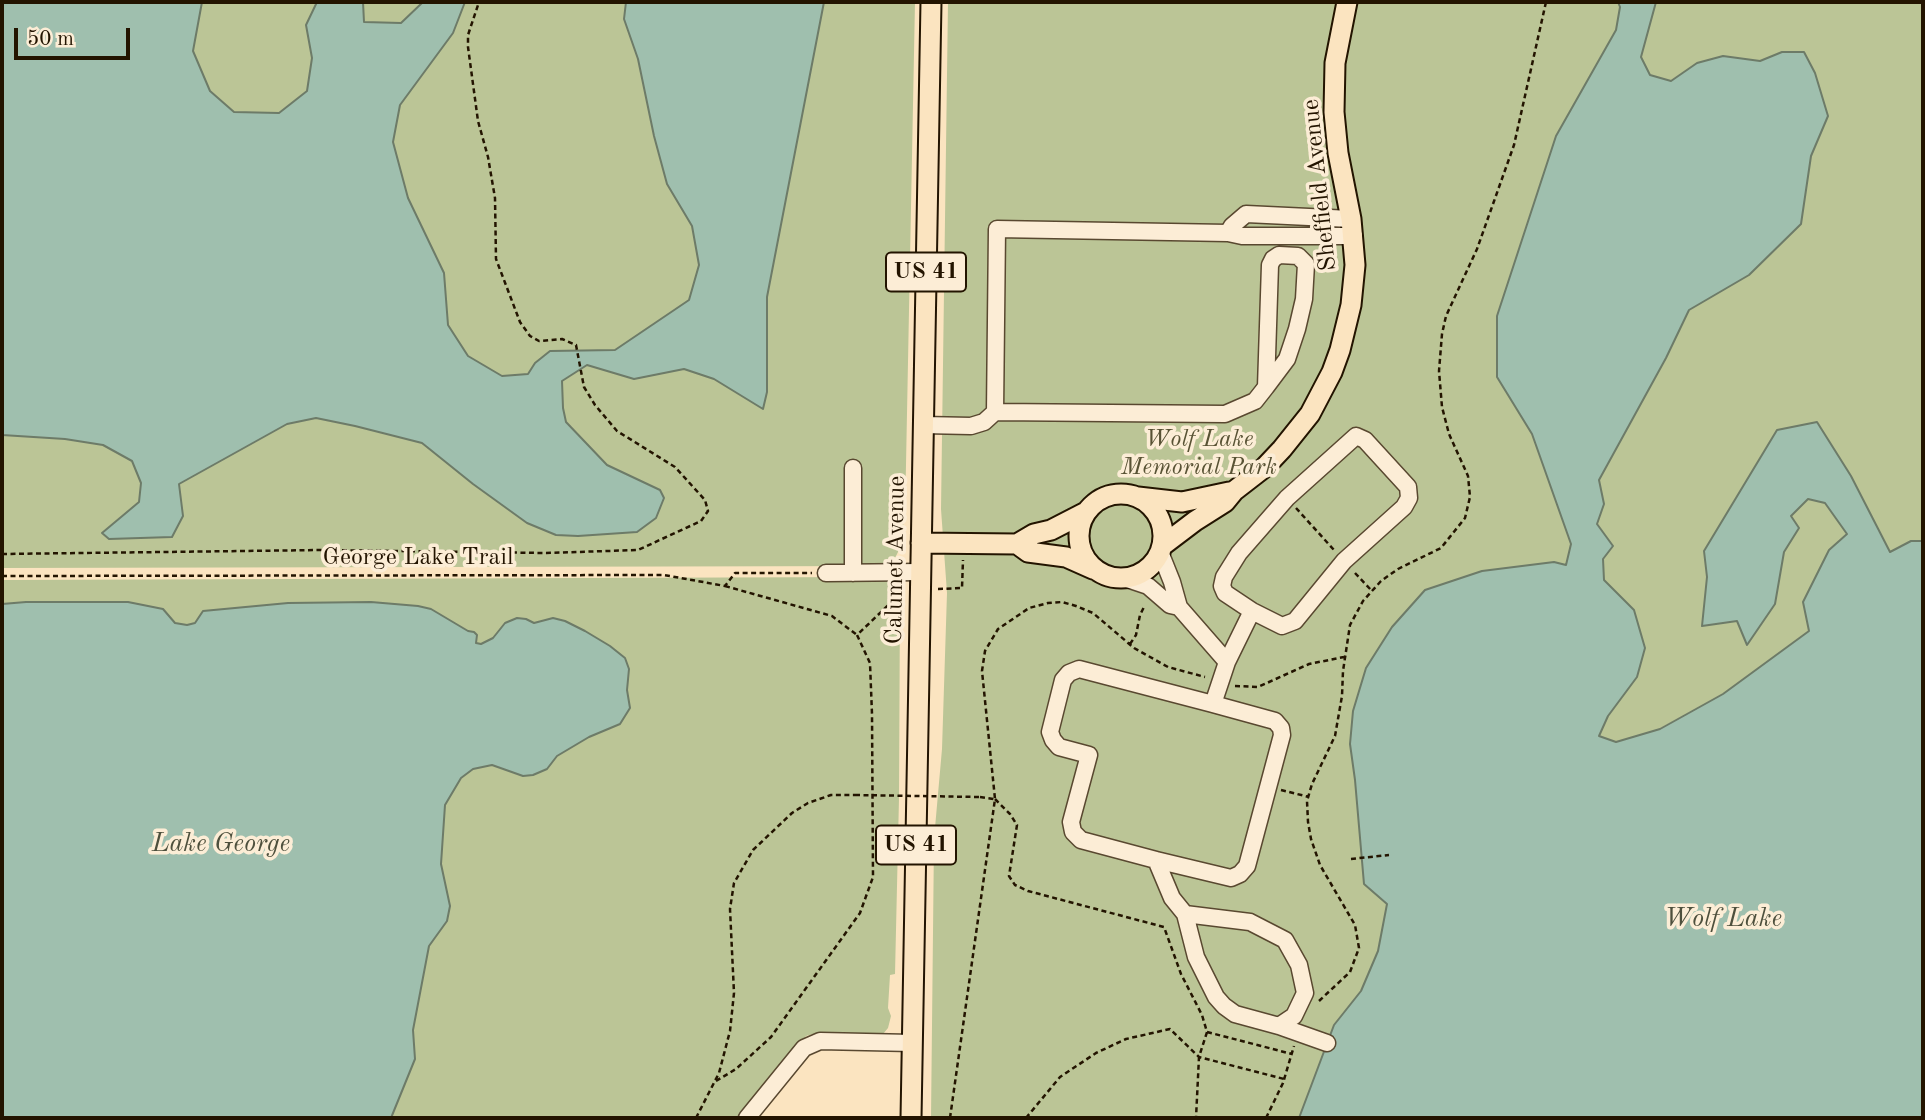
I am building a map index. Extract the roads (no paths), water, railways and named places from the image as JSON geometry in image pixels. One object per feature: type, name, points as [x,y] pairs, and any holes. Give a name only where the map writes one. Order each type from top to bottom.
[{"type":"main road","name":"Calumet Avenue","points":[[911,1118],[931,2]]},
{"type":"main road","name":"Sheffield Avenue","points":[[1161,549],[1195,521],[1225,502],[1234,491],[1262,470],[1310,414],[1332,372],[1351,305],[1355,265],[1352,227],[1338,153],[1334,112],[1335,62],[1347,2]]},
{"type":"main road","name":"Sheffield Avenue","points":[[1136,496],[1182,502],[1234,491]]},
{"type":"main road","points":[[1017,544],[1028,552],[1066,557],[1103,575],[1127,579],[1139,575],[1149,568],[1161,549],[1163,534],[1155,511],[1136,496],[1108,496],[1096,502],[1086,512],[1080,523],[1078,536],[1080,548],[1094,569]]},
{"type":"main road","points":[[921,543],[1017,544],[1086,512]]},
{"type":"lane","points":[[995,412],[997,229],[1228,233],[1242,236],[1352,227]]},
{"type":"lane","points":[[923,425],[971,426],[984,422],[995,412],[1225,414],[1255,401],[1266,387],[1287,359],[1299,319],[1304,299],[1306,264],[1298,256],[1279,255],[1270,265],[1266,387]]},
{"type":"lane","points":[[1356,436],[1365,440],[1408,487],[1409,498],[1404,507],[1344,561],[1295,621],[1282,626],[1252,611],[1224,593],[1222,586],[1239,553],[1286,498],[1356,436]]},
{"type":"lane","points":[[853,468],[853,573]]},
{"type":"lane","points":[[1161,549],[1179,607],[1227,662]]},
{"type":"lane","points":[[826,573],[920,572]]},
{"type":"lane","points":[[1127,579],[1154,590],[1170,605],[1179,607]]},
{"type":"lane","points":[[1213,704],[1227,662],[1252,611]]},
{"type":"lane","points":[[1079,669],[1213,704],[1275,721],[1281,728],[1282,735],[1247,866],[1240,874],[1231,878],[1156,860],[1081,840],[1073,832],[1071,822],[1089,755],[1059,747],[1050,732],[1063,680],[1069,673],[1079,669]]},
{"type":"lane","points":[[1156,860],[1172,898],[1185,914],[1196,957],[1216,997],[1235,1014],[1279,1026],[1327,1044]]},
{"type":"lane","points":[[1185,914],[1250,922],[1285,940],[1299,965],[1306,993],[1294,1016],[1279,1026]]},
{"type":"lane","points":[[747,1118],[804,1048],[812,1044],[820,1041],[912,1043]]},
{"type":"water","points":[[2,2],[202,2],[193,51],[210,91],[234,112],[279,113],[307,91],[312,58],[306,25],[317,2],[363,2],[364,22],[401,23],[423,2],[465,2],[453,33],[400,105],[393,142],[408,198],[444,273],[448,325],[468,356],[502,376],[528,374],[535,363],[550,351],[615,350],[689,300],[699,265],[692,226],[667,184],[638,59],[624,19],[626,2],[824,2],[767,297],[767,392],[763,409],[714,379],[684,369],[634,379],[587,365],[562,381],[566,422],[607,465],[660,490],[664,498],[656,518],[637,532],[556,535],[527,523],[422,443],[316,418],[287,424],[179,484],[183,516],[172,537],[109,539],[102,533],[139,502],[141,483],[132,461],[103,445],[65,439],[2,435]]},
{"type":"water","name":"Wolf Lake","points":[[1618,2],[1656,2],[1641,57],[1650,75],[1671,81],[1697,63],[1723,56],[1760,61],[1782,52],[1804,52],[1815,73],[1828,116],[1811,156],[1801,224],[1749,275],[1689,310],[1666,358],[1599,480],[1604,504],[1597,524],[1613,546],[1603,559],[1604,580],[1634,610],[1645,648],[1637,677],[1608,716],[1599,736],[1616,742],[1660,729],[1723,694],[1809,631],[1803,602],[1829,550],[1847,534],[1825,503],[1808,499],[1791,516],[1799,528],[1784,552],[1775,604],[1747,645],[1737,621],[1702,626],[1707,577],[1704,551],[1777,430],[1817,422],[1851,476],[1890,552],[1911,541],[1923,541],[1923,1118],[1299,1118],[1334,1025],[1361,991],[1378,951],[1387,904],[1364,884],[1350,744],[1353,711],[1366,668],[1392,627],[1425,590],[1482,571],[1554,562],[1566,565],[1571,544],[1532,434],[1497,377],[1497,316],[1556,136],[1616,30],[1620,7]]},
{"type":"water","name":"Lake George","points":[[128,602],[163,609],[175,623],[187,625],[195,623],[203,611],[288,603],[371,602],[418,606],[431,609],[474,632],[477,635],[476,643],[481,644],[493,638],[505,623],[517,618],[534,623],[553,618],[585,631],[625,658],[629,669],[627,690],[630,708],[620,724],[589,737],[557,756],[547,769],[533,775],[523,776],[492,765],[473,769],[461,778],[445,805],[441,864],[450,906],[447,921],[429,946],[413,1030],[415,1059],[391,1118],[2,1118],[2,604]]},
{"type":"park label","name":"Wolf Lake Memorial Park","points":[[1199,454]]}]
